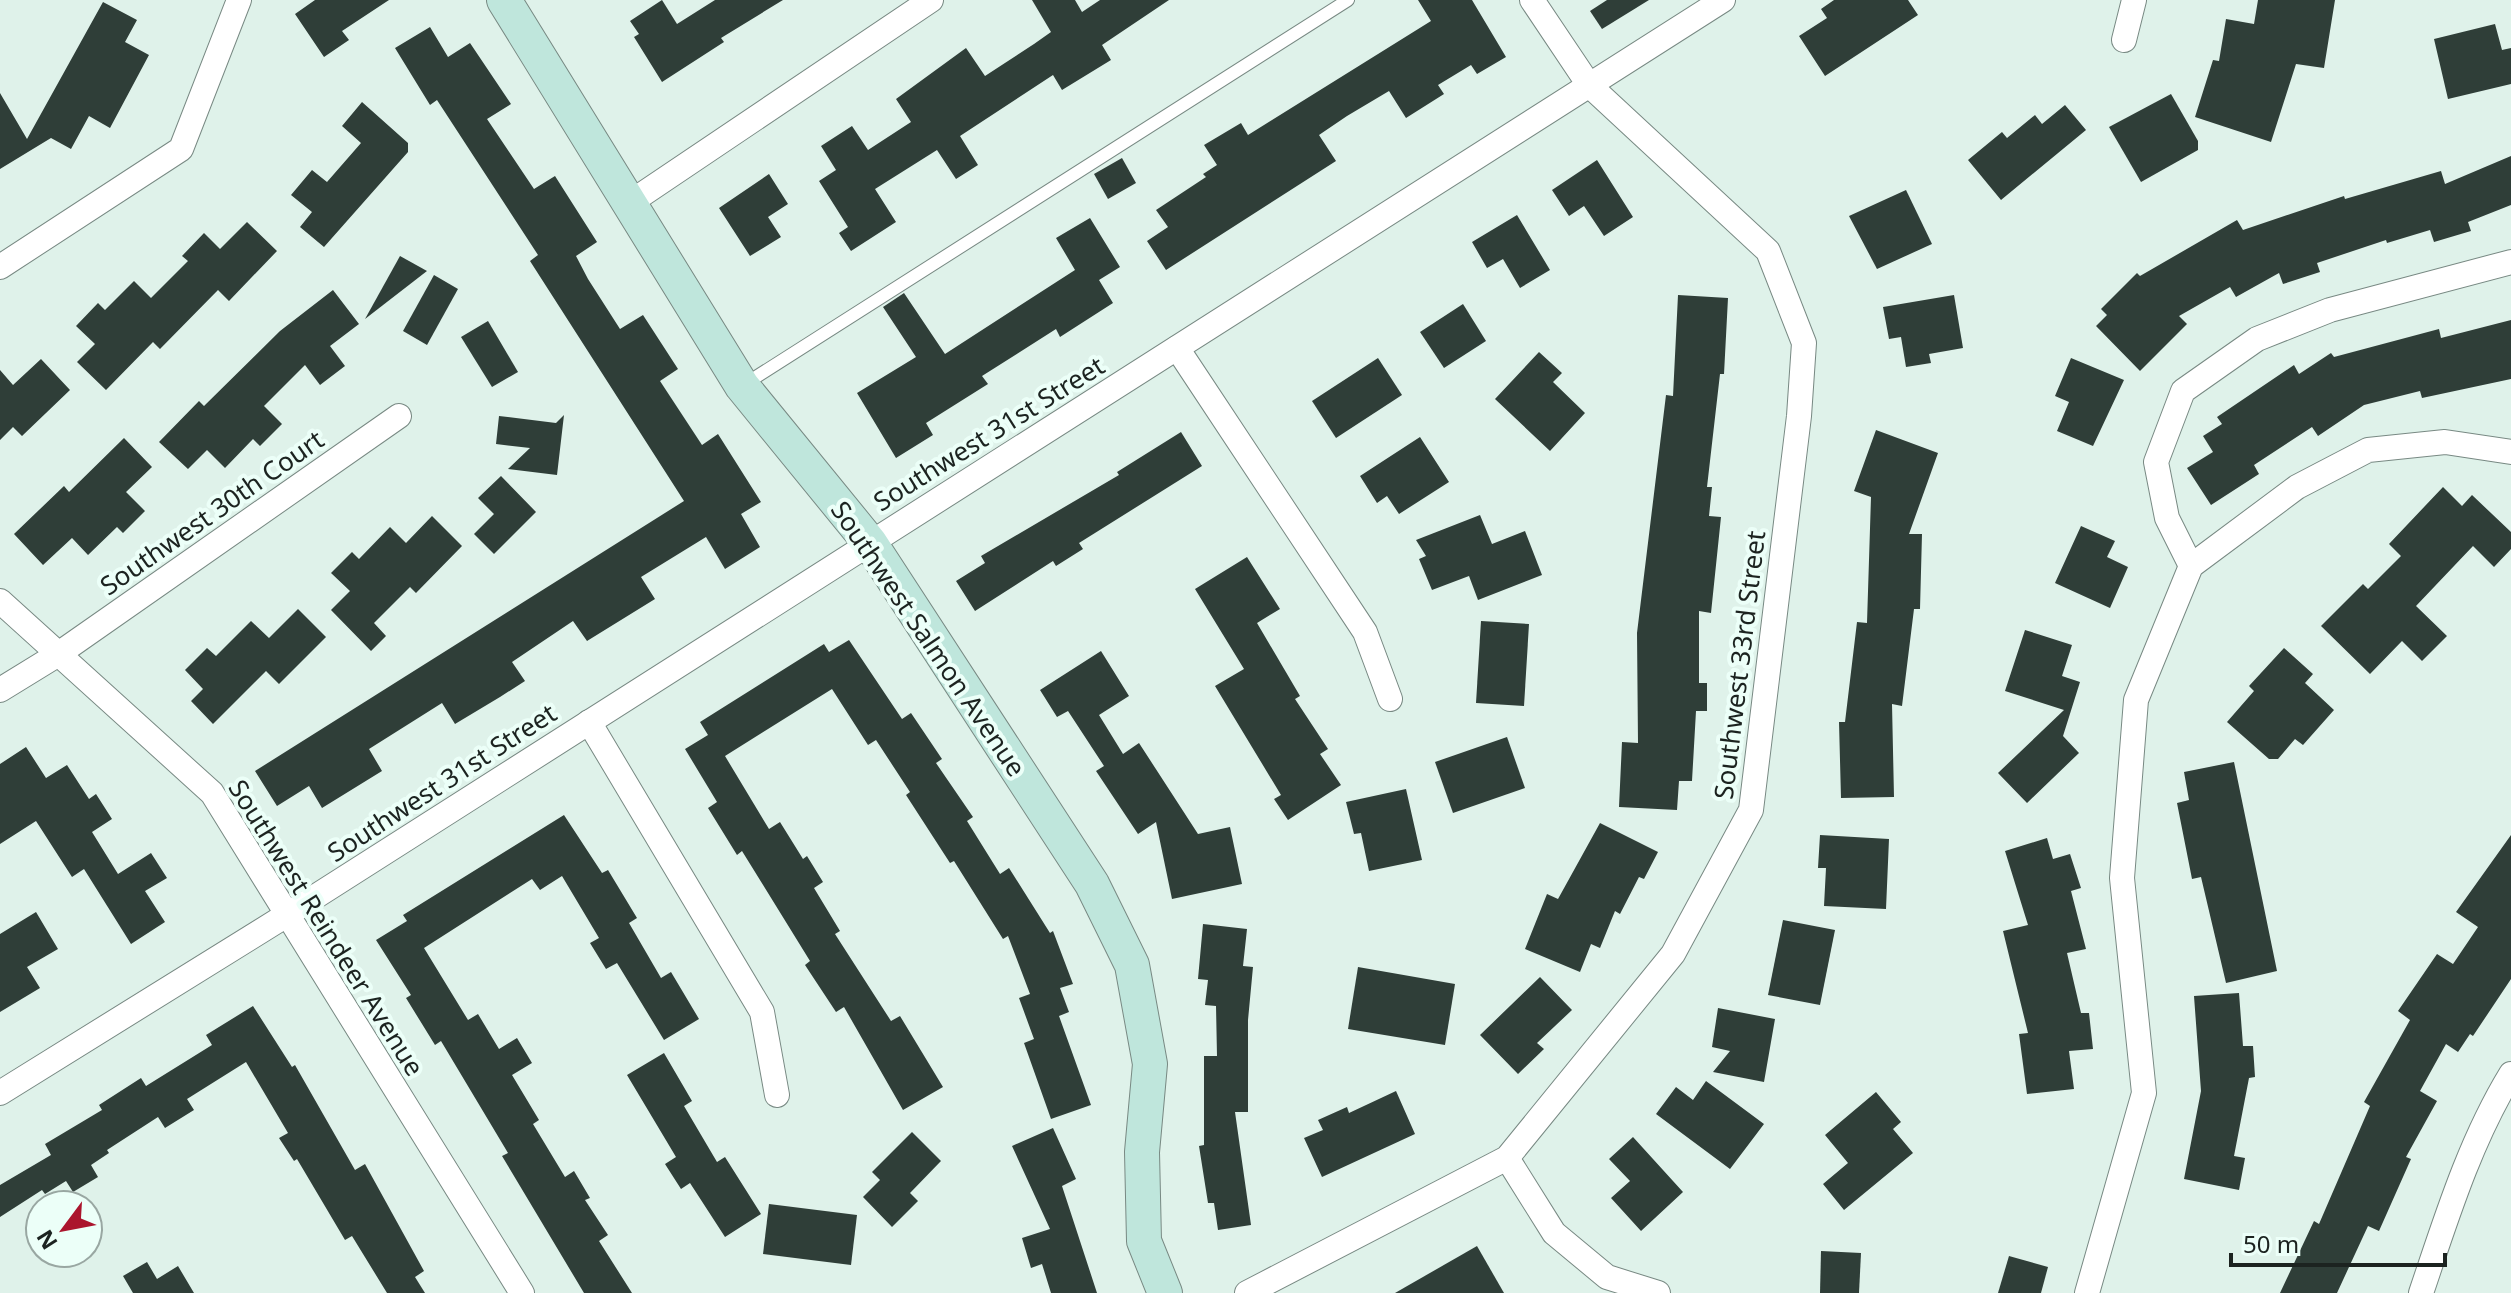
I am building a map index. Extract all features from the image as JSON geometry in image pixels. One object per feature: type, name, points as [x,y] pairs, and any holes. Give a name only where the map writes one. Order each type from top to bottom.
[{"type":"street","points":[[0,267],[181,149],[239,0]]},
{"type":"street","name":"Southwest Salmon Avenue","points":[[504,0],[742,386],[870,543],[1092,884],[1132,965],[1150,1064],[1142,1152],[1144,1241],[1165,1293]]},
{"type":"street","points":[[628,204],[931,0]]},
{"type":"street","name":"Southwest 33rd Street","points":[[1247,1293],[1507,1158],[1673,954],[1751,810],[1800,402],[1804,343],[1768,251],[1589,85],[1532,0]]},
{"type":"street","name":"Southwest 31st Street","points":[[0,1093],[285,916],[1723,0]]},
{"type":"street","points":[[2124,40],[2134,0]]},
{"type":"street","points":[[2191,566],[2167,518],[2156,462],[2183,391],[2257,339],[2330,310],[2511,262]]},
{"type":"street","points":[[1177,348],[1365,632],[1390,699]]},
{"type":"street","name":"Southwest 30th Court","points":[[0,690],[57,655],[399,416]]},
{"type":"street","points":[[2087,1293],[2144,1093],[2122,878],[2136,700],[2191,566],[2297,487],[2368,450],[2445,442],[2511,452]]},
{"type":"street","name":"Southwest Reindeer Avenue","points":[[0,601],[212,793],[285,916],[522,1293]]},
{"type":"street","points":[[589,722],[762,1012],[777,1095]]},
{"type":"street","points":[[2421,1293],[2452,1202],[2494,1102],[2511,1074]]},
{"type":"street","points":[[1507,1158],[1554,1233],[1607,1277],[1658,1293]]},
{"type":"lane","points":[[742,386],[1348,0]]},
{"type":"building","points":[[315,0],[389,0],[342,31],[349,40],[324,57],[295,14]]},
{"type":"building","points":[[662,0],[677,24],[715,0],[783,0],[721,38],[724,42],[662,82],[634,37],[639,34],[630,21]]},
{"type":"building","points":[[1032,0],[1075,0],[1082,12],[1100,0],[1169,0],[1102,45],[1111,60],[1062,90],[1053,75],[960,136],[978,165],[956,179],[937,150],[875,189],[896,222],[851,251],[839,233],[848,227],[819,181],[836,170],[821,146],[852,126],[868,150],[911,122],[896,99],[966,48],[985,76],[1034,44],[1051,32]]},
{"type":"building","points":[[1418,0],[1472,0],[1506,57],[1477,74],[1471,65],[1438,85],[1444,94],[1406,118],[1389,91],[1347,116],[1319,135],[1336,161],[1166,270],[1147,241],[1168,227],[1156,210],[1206,177],[1203,174],[1217,165],[1204,145],[1241,123],[1248,135],[1431,21]]},
{"type":"building","points":[[1607,0],[1649,0],[1602,29],[1590,11]]},
{"type":"building","points":[[1834,0],[1908,0],[1918,15],[1825,76],[1799,36],[1827,18],[1821,9]]},
{"type":"building","points":[[2258,0],[2335,0],[2324,68],[2296,64],[2271,142],[2195,117],[2213,60],[2219,61],[2226,19],[2254,24]]},
{"type":"building","points":[[103,2],[137,20],[125,42],[149,55],[110,128],[89,116],[71,149],[51,138],[0,169],[0,93],[27,139]]},
{"type":"building","points":[[2495,24],[2502,50],[2511,48],[2511,84],[2448,99],[2434,39]]},
{"type":"building","points":[[430,27],[448,57],[470,43],[511,104],[487,119],[534,189],[555,176],[597,242],[576,256],[588,279],[620,329],[643,315],[678,369],[660,381],[702,445],[718,434],[761,502],[741,514],[760,547],[725,569],[706,537],[641,577],[655,599],[587,641],[573,621],[512,662],[525,681],[500,697],[455,724],[442,703],[369,749],[382,771],[322,808],[309,786],[277,806],[255,771],[684,501],[530,261],[538,255],[437,100],[430,105],[395,48]]},
{"type":"building","points":[[2171,94],[2198,141],[2198,150],[2141,182],[2109,127]]},
{"type":"building","points":[[362,102],[408,143],[408,152],[324,247],[300,227],[312,212],[291,195],[312,170],[327,182],[361,143],[342,126]]},
{"type":"building","points":[[2065,105],[2086,130],[2001,200],[1968,160],[2002,132],[2007,138],[2035,115],[2042,124]]},
{"type":"building","points":[[2511,156],[2511,205],[2468,222],[2471,231],[2434,242],[2430,230],[2387,243],[2386,240],[2317,263],[2320,272],[2283,284],[2279,273],[2236,297],[2230,287],[2179,316],[2187,324],[2140,371],[2096,326],[2107,315],[2101,309],[2137,273],[2140,276],[2237,220],[2243,230],[2344,196],[2345,199],[2441,171],[2445,184]]},
{"type":"building","points":[[1122,158],[1136,183],[1108,199],[1094,174]]},
{"type":"building","points":[[1597,160],[1633,217],[1604,236],[1584,206],[1569,216],[1552,190]]},
{"type":"building","points":[[769,174],[788,204],[768,217],[781,237],[750,256],[719,208]]},
{"type":"building","points":[[1906,190],[1932,244],[1877,269],[1849,216]]},
{"type":"building","points":[[1517,215],[1550,270],[1520,288],[1503,259],[1487,268],[1472,242]]},
{"type":"building","points":[[1090,218],[1120,267],[1099,280],[1113,303],[1060,337],[1056,329],[982,376],[988,384],[926,423],[933,435],[896,458],[857,393],[916,357],[883,307],[904,293],[945,354],[1075,270],[1056,238]]},
{"type":"building","points":[[247,222],[277,251],[229,301],[218,290],[160,349],[153,342],[106,390],[77,362],[95,344],[76,326],[98,303],[105,310],[134,281],[151,298],[188,261],[182,256],[204,233],[220,249]]},
{"type":"building","points":[[400,256],[427,271],[365,319]]},
{"type":"building","points":[[434,275],[458,289],[427,345],[403,331]]},
{"type":"building","points":[[333,290],[359,324],[330,346],[345,366],[320,385],[305,365],[264,406],[282,424],[260,446],[253,439],[225,468],[207,450],[188,469],[159,442],[199,401],[204,406],[280,331]]},
{"type":"building","points":[[1678,295],[1728,298],[1724,374],[1720,374],[1707,487],[1712,487],[1709,516],[1721,517],[1711,613],[1699,611],[1699,683],[1707,683],[1707,711],[1696,711],[1692,781],[1679,781],[1677,810],[1619,807],[1622,742],[1638,743],[1637,633],[1666,395],[1673,396]]},
{"type":"building","points":[[1954,295],[1963,348],[1929,354],[1931,363],[1906,367],[1901,337],[1889,339],[1883,307]]},
{"type":"building","points":[[1463,304],[1486,341],[1444,368],[1420,332]]},
{"type":"building","points":[[2511,320],[2511,379],[2422,398],[2420,391],[2364,405],[2318,436],[2312,427],[2254,465],[2259,474],[2211,505],[2187,468],[2213,452],[2203,436],[2222,424],[2217,417],[2294,365],[2299,374],[2331,353],[2334,357],[2439,329],[2441,338]]},
{"type":"building","points":[[488,321],[518,372],[492,387],[461,337]]},
{"type":"building","points":[[1539,352],[1562,373],[1553,382],[1585,413],[1550,451],[1495,399]]},
{"type":"building","points":[[1378,358],[1402,395],[1336,438],[1312,401]]},
{"type":"building","points":[[2071,358],[2124,380],[2093,446],[2057,431],[2069,402],[2055,396]]},
{"type":"building","points":[[41,359],[70,390],[22,436],[13,427],[0,440],[0,370],[13,385]]},
{"type":"building","points":[[564,415],[557,475],[508,469],[530,448],[496,444],[499,416],[556,423]]},
{"type":"building","points":[[1876,430],[1938,453],[1909,534],[1922,534],[1920,609],[1914,609],[1902,706],[1892,704],[1894,797],[1841,798],[1839,722],[1845,722],[1857,622],[1867,623],[1871,497],[1854,491]]},
{"type":"building","points":[[1181,432],[1202,466],[1079,543],[1083,549],[1056,566],[1053,561],[975,611],[956,581],[985,563],[981,556],[1119,475],[1117,472]]},
{"type":"building","points":[[1420,437],[1449,482],[1399,514],[1387,496],[1377,503],[1360,476]]},
{"type":"building","points":[[124,438],[152,467],[126,492],[145,511],[123,533],[117,527],[88,555],[72,538],[43,565],[14,534],[64,486],[69,492]]},
{"type":"building","points":[[501,476],[536,512],[494,554],[474,534],[494,514],[478,498]]},
{"type":"building","points":[[2443,487],[2462,506],[2472,495],[2511,532],[2511,549],[2494,567],[2473,546],[2416,606],[2447,636],[2422,661],[2402,641],[2370,674],[2321,626],[2363,584],[2368,589],[2401,556],[2389,544]]},
{"type":"building","points":[[1480,515],[1492,544],[1525,531],[1542,575],[1478,600],[1469,576],[1432,590],[1419,559],[1426,556],[1416,540]]},
{"type":"building","points":[[432,516],[462,546],[416,593],[410,587],[374,623],[386,636],[371,651],[331,610],[350,591],[331,573],[352,552],[359,559],[390,527],[406,543]]},
{"type":"building","points":[[2081,526],[2115,541],[2107,557],[2128,567],[2110,608],[2055,583]]},
{"type":"building","points":[[1247,557],[1280,609],[1257,623],[1300,696],[1295,699],[1328,749],[1320,754],[1341,785],[1288,820],[1274,799],[1281,795],[1215,686],[1244,669],[1195,589]]},
{"type":"building","points":[[298,609],[326,637],[279,684],[266,671],[213,724],[191,701],[203,689],[185,670],[207,648],[216,656],[251,621],[269,638]]},
{"type":"building","points":[[1481,621],[1529,624],[1524,706],[1476,703]]},
{"type":"building","points":[[2025,630],[2072,645],[2062,676],[2080,682],[2063,736],[2079,753],[2027,803],[1998,773],[2064,710],[2005,691]]},
{"type":"building","points":[[849,640],[902,719],[911,713],[942,759],[936,763],[973,817],[967,821],[1000,874],[1009,868],[1050,933],[1053,931],[1073,984],[1060,988],[1069,1012],[1059,1016],[1091,1105],[1051,1119],[1024,1043],[1034,1039],[1019,998],[1030,994],[1008,936],[1003,939],[954,861],[950,863],[906,795],[910,792],[876,740],[868,745],[832,689],[725,756],[769,829],[780,822],[803,859],[807,856],[823,882],[814,888],[840,931],[835,934],[891,1021],[900,1016],[943,1087],[903,1110],[844,1007],[836,1012],[805,965],[810,961],[742,851],[737,855],[708,808],[717,802],[685,749],[708,735],[700,722],[824,644],[829,652]]},
{"type":"building","points":[[2284,648],[2313,674],[2305,683],[2334,710],[2303,745],[2295,739],[2278,759],[2269,759],[2227,722],[2254,691],[2249,686]]},
{"type":"building","points":[[1101,651],[1129,696],[1099,715],[1123,754],[1139,743],[1198,834],[1230,827],[1242,884],[1172,899],[1156,822],[1138,834],[1096,771],[1104,766],[1068,711],[1057,717],[1040,690]]},
{"type":"building","points":[[1507,737],[1525,788],[1453,813],[1435,762]]},
{"type":"building","points":[[26,747],[46,778],[67,765],[89,799],[96,794],[112,819],[92,832],[118,874],[151,853],[167,878],[145,891],[165,922],[131,944],[84,869],[72,877],[36,821],[0,844],[0,764]]},
{"type":"building","points":[[2234,762],[2277,971],[2226,983],[2201,877],[2192,879],[2177,803],[2189,800],[2184,772]]},
{"type":"building","points":[[1406,789],[1422,860],[1369,871],[1361,833],[1354,834],[1346,802]]},
{"type":"building","points":[[564,815],[602,873],[608,870],[637,918],[629,923],[661,978],[671,972],[699,1019],[664,1040],[617,963],[606,969],[590,943],[599,938],[562,876],[540,890],[532,879],[424,948],[468,1020],[478,1014],[499,1049],[517,1038],[532,1063],[512,1075],[539,1120],[533,1124],[565,1177],[574,1171],[590,1198],[585,1200],[608,1235],[599,1241],[632,1293],[584,1293],[502,1156],[508,1153],[441,1041],[435,1045],[406,998],[411,995],[376,940],[407,921],[403,915]]},
{"type":"building","points":[[1600,823],[1658,852],[1644,879],[1639,877],[1620,914],[1615,911],[1600,948],[1591,944],[1580,972],[1525,949],[1547,894],[1558,899]]},
{"type":"building","points":[[1820,835],[1889,839],[1886,909],[1824,906],[1826,868],[1818,868]]},
{"type":"building","points":[[2511,835],[2511,979],[2473,1036],[2470,1034],[2458,1052],[2446,1044],[2420,1091],[2437,1101],[2406,1157],[2411,1159],[2379,1231],[2368,1226],[2337,1293],[2280,1293],[2314,1221],[2319,1224],[2370,1106],[2364,1102],[2410,1020],[2398,1011],[2437,954],[2453,964],[2478,927],[2456,912]]},
{"type":"building","points":[[2047,838],[2053,859],[2070,854],[2081,888],[2071,891],[2086,949],[2067,953],[2081,1013],[2089,1013],[2093,1049],[2069,1051],[2074,1089],[2027,1094],[2019,1034],[2028,1033],[2003,931],[2028,925],[2005,851]]},
{"type":"building","points":[[36,912],[58,949],[27,967],[40,988],[0,1012],[0,934]]},
{"type":"building","points":[[1783,920],[1835,930],[1820,1005],[1768,995]]},
{"type":"building","points":[[1203,924],[1247,929],[1243,966],[1253,967],[1248,1020],[1248,1112],[1235,1112],[1251,1225],[1218,1230],[1214,1203],[1208,1203],[1199,1146],[1204,1145],[1204,1056],[1217,1056],[1216,1006],[1205,1005],[1208,980],[1198,979]]},
{"type":"building","points":[[1358,967],[1455,984],[1445,1045],[1348,1029]]},
{"type":"building","points":[[1540,977],[1572,1010],[1537,1043],[1544,1049],[1518,1074],[1480,1035]]},
{"type":"building","points":[[2239,993],[2243,1046],[2253,1046],[2255,1077],[2249,1078],[2234,1156],[2245,1158],[2239,1190],[2184,1179],[2201,1091],[2194,996]]},
{"type":"building","points":[[253,1006],[292,1067],[295,1065],[355,1170],[365,1164],[424,1271],[415,1277],[425,1293],[387,1293],[352,1236],[345,1240],[297,1159],[294,1161],[279,1138],[288,1133],[246,1062],[187,1099],[194,1110],[165,1128],[158,1117],[107,1150],[109,1153],[91,1165],[98,1177],[78,1189],[71,1189],[66,1181],[53,1189],[24,1189],[24,1202],[0,1217],[0,1185],[51,1155],[45,1144],[102,1110],[99,1105],[141,1078],[146,1086],[212,1045],[206,1035]]},
{"type":"building","points":[[1718,1008],[1775,1019],[1764,1082],[1713,1072],[1730,1051],[1712,1047]]},
{"type":"building","points":[[664,1053],[692,1101],[684,1106],[717,1162],[725,1157],[761,1214],[725,1237],[690,1183],[681,1189],[665,1164],[676,1157],[627,1075]]},
{"type":"building","points":[[1706,1081],[1764,1124],[1730,1169],[1656,1114],[1676,1087],[1693,1100]]},
{"type":"building","points":[[1396,1091],[1415,1134],[1322,1177],[1304,1138],[1323,1130],[1318,1120],[1347,1107],[1349,1113]]},
{"type":"building","points":[[1876,1092],[1901,1122],[1893,1129],[1913,1153],[1844,1210],[1823,1184],[1848,1163],[1825,1135]]},
{"type":"building","points":[[1053,1128],[1076,1179],[1062,1186],[1097,1293],[1051,1293],[1042,1264],[1031,1268],[1022,1238],[1050,1229],[1012,1146]]},
{"type":"building","points":[[912,1132],[941,1161],[910,1193],[918,1201],[892,1227],[863,1197],[880,1180],[872,1172]]},
{"type":"building","points":[[1633,1137],[1683,1192],[1641,1231],[1611,1198],[1630,1181],[1609,1159]]},
{"type":"building","points":[[769,1204],[857,1215],[851,1265],[763,1254]]},
{"type":"building","points":[[1477,1246],[1504,1293],[1395,1293]]},
{"type":"building","points":[[1821,1251],[1861,1253],[1859,1293],[1820,1293]]},
{"type":"building","points":[[2009,1256],[2048,1267],[2041,1293],[1998,1293]]},
{"type":"building","points":[[147,1262],[157,1279],[178,1266],[194,1293],[133,1293],[123,1276]]}]
